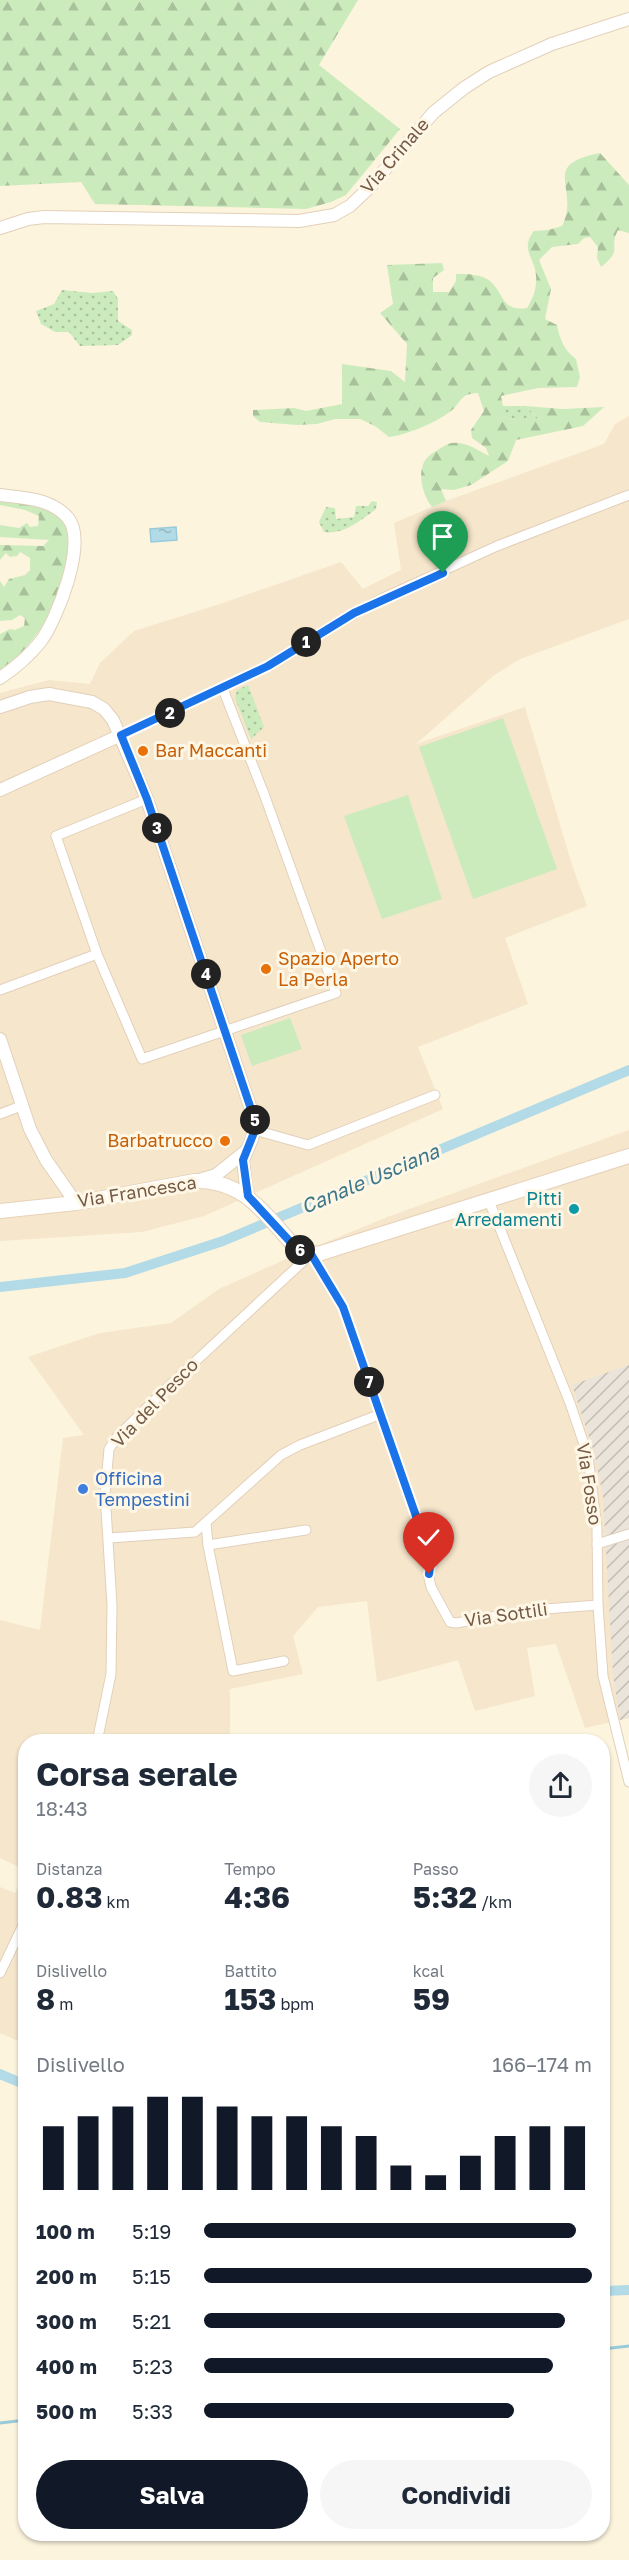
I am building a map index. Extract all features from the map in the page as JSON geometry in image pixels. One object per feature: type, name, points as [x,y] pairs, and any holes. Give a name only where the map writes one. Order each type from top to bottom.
[{"type":"main road","points":[[311,1254],[330,1252],[629,1156]]},
{"type":"main road","name":"Via Francesca","points":[[0,1211],[75,1203],[211,1181],[229,1186],[248,1196],[295,1247],[311,1254]]},
{"type":"street","name":"Via Crinale","points":[[0,228],[28,219],[44,217],[299,221],[334,215],[350,206],[371,186],[426,120],[464,88],[520,56],[629,19]]},
{"type":"street","points":[[0,495],[44,501],[56,508],[70,520],[75,542],[69,575],[54,617],[43,638],[19,663],[0,678]]},
{"type":"street","points":[[0,790],[223,689],[268,666],[383,598],[497,546],[629,495]]},
{"type":"street","points":[[147,799],[56,836],[97,954],[142,1059],[336,993],[276,826],[223,689]]},
{"type":"street","points":[[0,707],[40,695],[75,697],[92,702],[104,709],[121,735],[147,799],[255,1121],[255,1130],[241,1157],[235,1178],[229,1186]]},
{"type":"street","points":[[0,990],[97,954]]},
{"type":"street","points":[[0,1039],[21,1106],[37,1144],[75,1203]]},
{"type":"street","points":[[255,1130],[308,1145],[435,1095]]},
{"type":"street","points":[[0,1114],[21,1106]]},
{"type":"street","points":[[195,1182],[216,1175],[241,1157]]},
{"type":"street","points":[[241,1157],[248,1196]]},
{"type":"street","name":"Via Fosso","points":[[489,1202],[570,1403],[588,1456],[597,1544],[603,1676],[629,1782]]},
{"type":"street","name":"Via Sottili","points":[[311,1254],[343,1307],[431,1559],[429,1578],[431,1587],[450,1622],[456,1623],[532,1610],[598,1605]]},
{"type":"street","name":"Via del Pesco","points":[[99,1734],[111,1674],[109,1538],[105,1474],[109,1449],[117,1437],[311,1254]]},
{"type":"street","points":[[109,1538],[195,1532],[281,1455],[300,1445],[381,1414]]},
{"type":"street","points":[[206,1523],[208,1545],[233,1671],[284,1660]]},
{"type":"street","points":[[208,1545],[306,1530]]},
{"type":"street","points":[[597,1544],[629,1534]]},
{"type":"street","points":[[0,1973],[18,1936]]},
{"type":"shaded area","points":[[629,416],[629,619],[520,659],[493,676],[416,744],[525,707],[572,865],[587,906],[505,938],[528,1004],[418,1047],[443,1109],[204,1216],[142,1232],[0,1241],[0,693],[49,680],[90,684],[100,663],[134,631],[341,562],[363,589],[401,570],[394,523],[446,501],[604,444],[615,424]]},
{"type":"shaded area","points":[[629,1130],[629,1718],[585,1728],[556,1644],[527,1648],[535,1696],[475,1711],[458,1660],[377,1682],[367,1601],[318,1607],[293,1636],[303,1674],[230,1689],[230,1734],[18,1734],[18,1867],[0,1858],[0,1620],[40,1630],[63,1438],[84,1435],[28,1357],[100,1333],[171,1323],[219,1289],[390,1216]]},
{"type":"shaded area","points":[[629,1365],[629,1718],[620,1720],[613,1674],[603,1497],[595,1455],[572,1385]]},
{"type":"shaded area","points":[[18,1886],[18,2041],[0,2033],[0,1887],[15,1893]]},
{"type":"green space","points":[[0,0],[358,0],[319,65],[400,129],[346,195],[306,209],[95,204],[81,182],[0,186]]},
{"type":"green space","points":[[600,153],[629,185],[629,233],[618,230],[614,241],[614,252],[601,267],[597,258],[598,247],[590,237],[584,238],[578,244],[552,247],[539,260],[551,289],[545,319],[557,325],[563,344],[576,359],[580,377],[577,387],[538,388],[501,396],[505,418],[540,420],[526,406],[562,409],[604,407],[583,426],[516,440],[508,461],[471,485],[454,490],[441,489],[446,501],[432,507],[426,497],[421,477],[423,464],[429,456],[447,444],[456,443],[471,446],[489,456],[486,448],[472,438],[471,430],[484,411],[478,393],[464,396],[451,411],[430,424],[389,437],[375,426],[360,419],[335,419],[317,424],[297,425],[260,422],[253,416],[253,410],[294,408],[306,411],[342,404],[342,364],[391,371],[405,382],[407,344],[380,313],[393,304],[387,265],[442,263],[444,270],[433,278],[433,292],[449,292],[456,281],[456,274],[474,275],[490,281],[508,305],[519,309],[527,308],[536,282],[528,249],[529,240],[534,231],[562,226],[567,212],[566,171],[571,164],[581,158]]},
{"type":"green space","points":[[62,290],[92,293],[113,291],[118,299],[118,321],[132,330],[132,335],[118,345],[80,346],[69,332],[55,332],[41,324],[36,311],[54,304]]},
{"type":"green space","points":[[501,406],[526,406],[541,421],[505,418]]},
{"type":"green space","points":[[0,499],[50,509],[67,524],[68,545],[61,586],[43,625],[16,657],[0,670],[0,634],[24,626],[25,618],[20,615],[12,620],[0,621],[0,581],[4,587],[9,579],[25,575],[30,570],[30,558],[20,552],[17,556],[10,557],[6,553],[0,560],[0,545],[43,546],[49,540],[0,537],[0,525],[19,528],[27,523],[30,527],[38,526],[39,516],[25,510],[0,505]]},
{"type":"green space","points":[[372,501],[377,502],[376,509],[358,522],[345,529],[324,532],[319,522],[326,507],[335,508],[336,519],[354,517],[356,506],[368,506]]},
{"type":"green space","points":[[248,685],[264,727],[251,739],[235,698],[237,690]]},
{"type":"green space","points":[[503,718],[557,869],[473,899],[419,747]]},
{"type":"green space","points":[[408,795],[442,899],[382,919],[344,816]]},
{"type":"green space","points":[[290,1018],[302,1049],[252,1066],[241,1035]]},
{"type":"water","points":[[176,527],[177,540],[151,542],[150,529]]},
{"type":"waterway","name":"Canale Usciana","points":[[0,1287],[125,1273],[223,1241],[629,1070]]},
{"type":"waterway","points":[[0,2074],[18,2082]]},
{"type":"waterway","points":[[610,2291],[629,2290]]},
{"type":"waterway","points":[[610,2348],[629,2346]]},
{"type":"waterway","points":[[0,2423],[18,2421]]},
{"type":"place","name":"Bar Maccanti","points":[[143,751]]},
{"type":"place","name":"Spazio Aperto La Perla","points":[[266,969]]},
{"type":"place","name":"Barbatrucco","points":[[225,1141]]},
{"type":"place","name":"Pitti Arredamenti","points":[[574,1209]]},
{"type":"place","name":"Officina Tempestini","points":[[83,1489]]},
{"type":"route","points":[[429,1574],[431,1559],[343,1307],[317,1268],[311,1254],[295,1247],[248,1196],[243,1160],[255,1130],[255,1121],[147,799],[121,735],[223,689],[268,666],[354,613],[443,573]]}]
